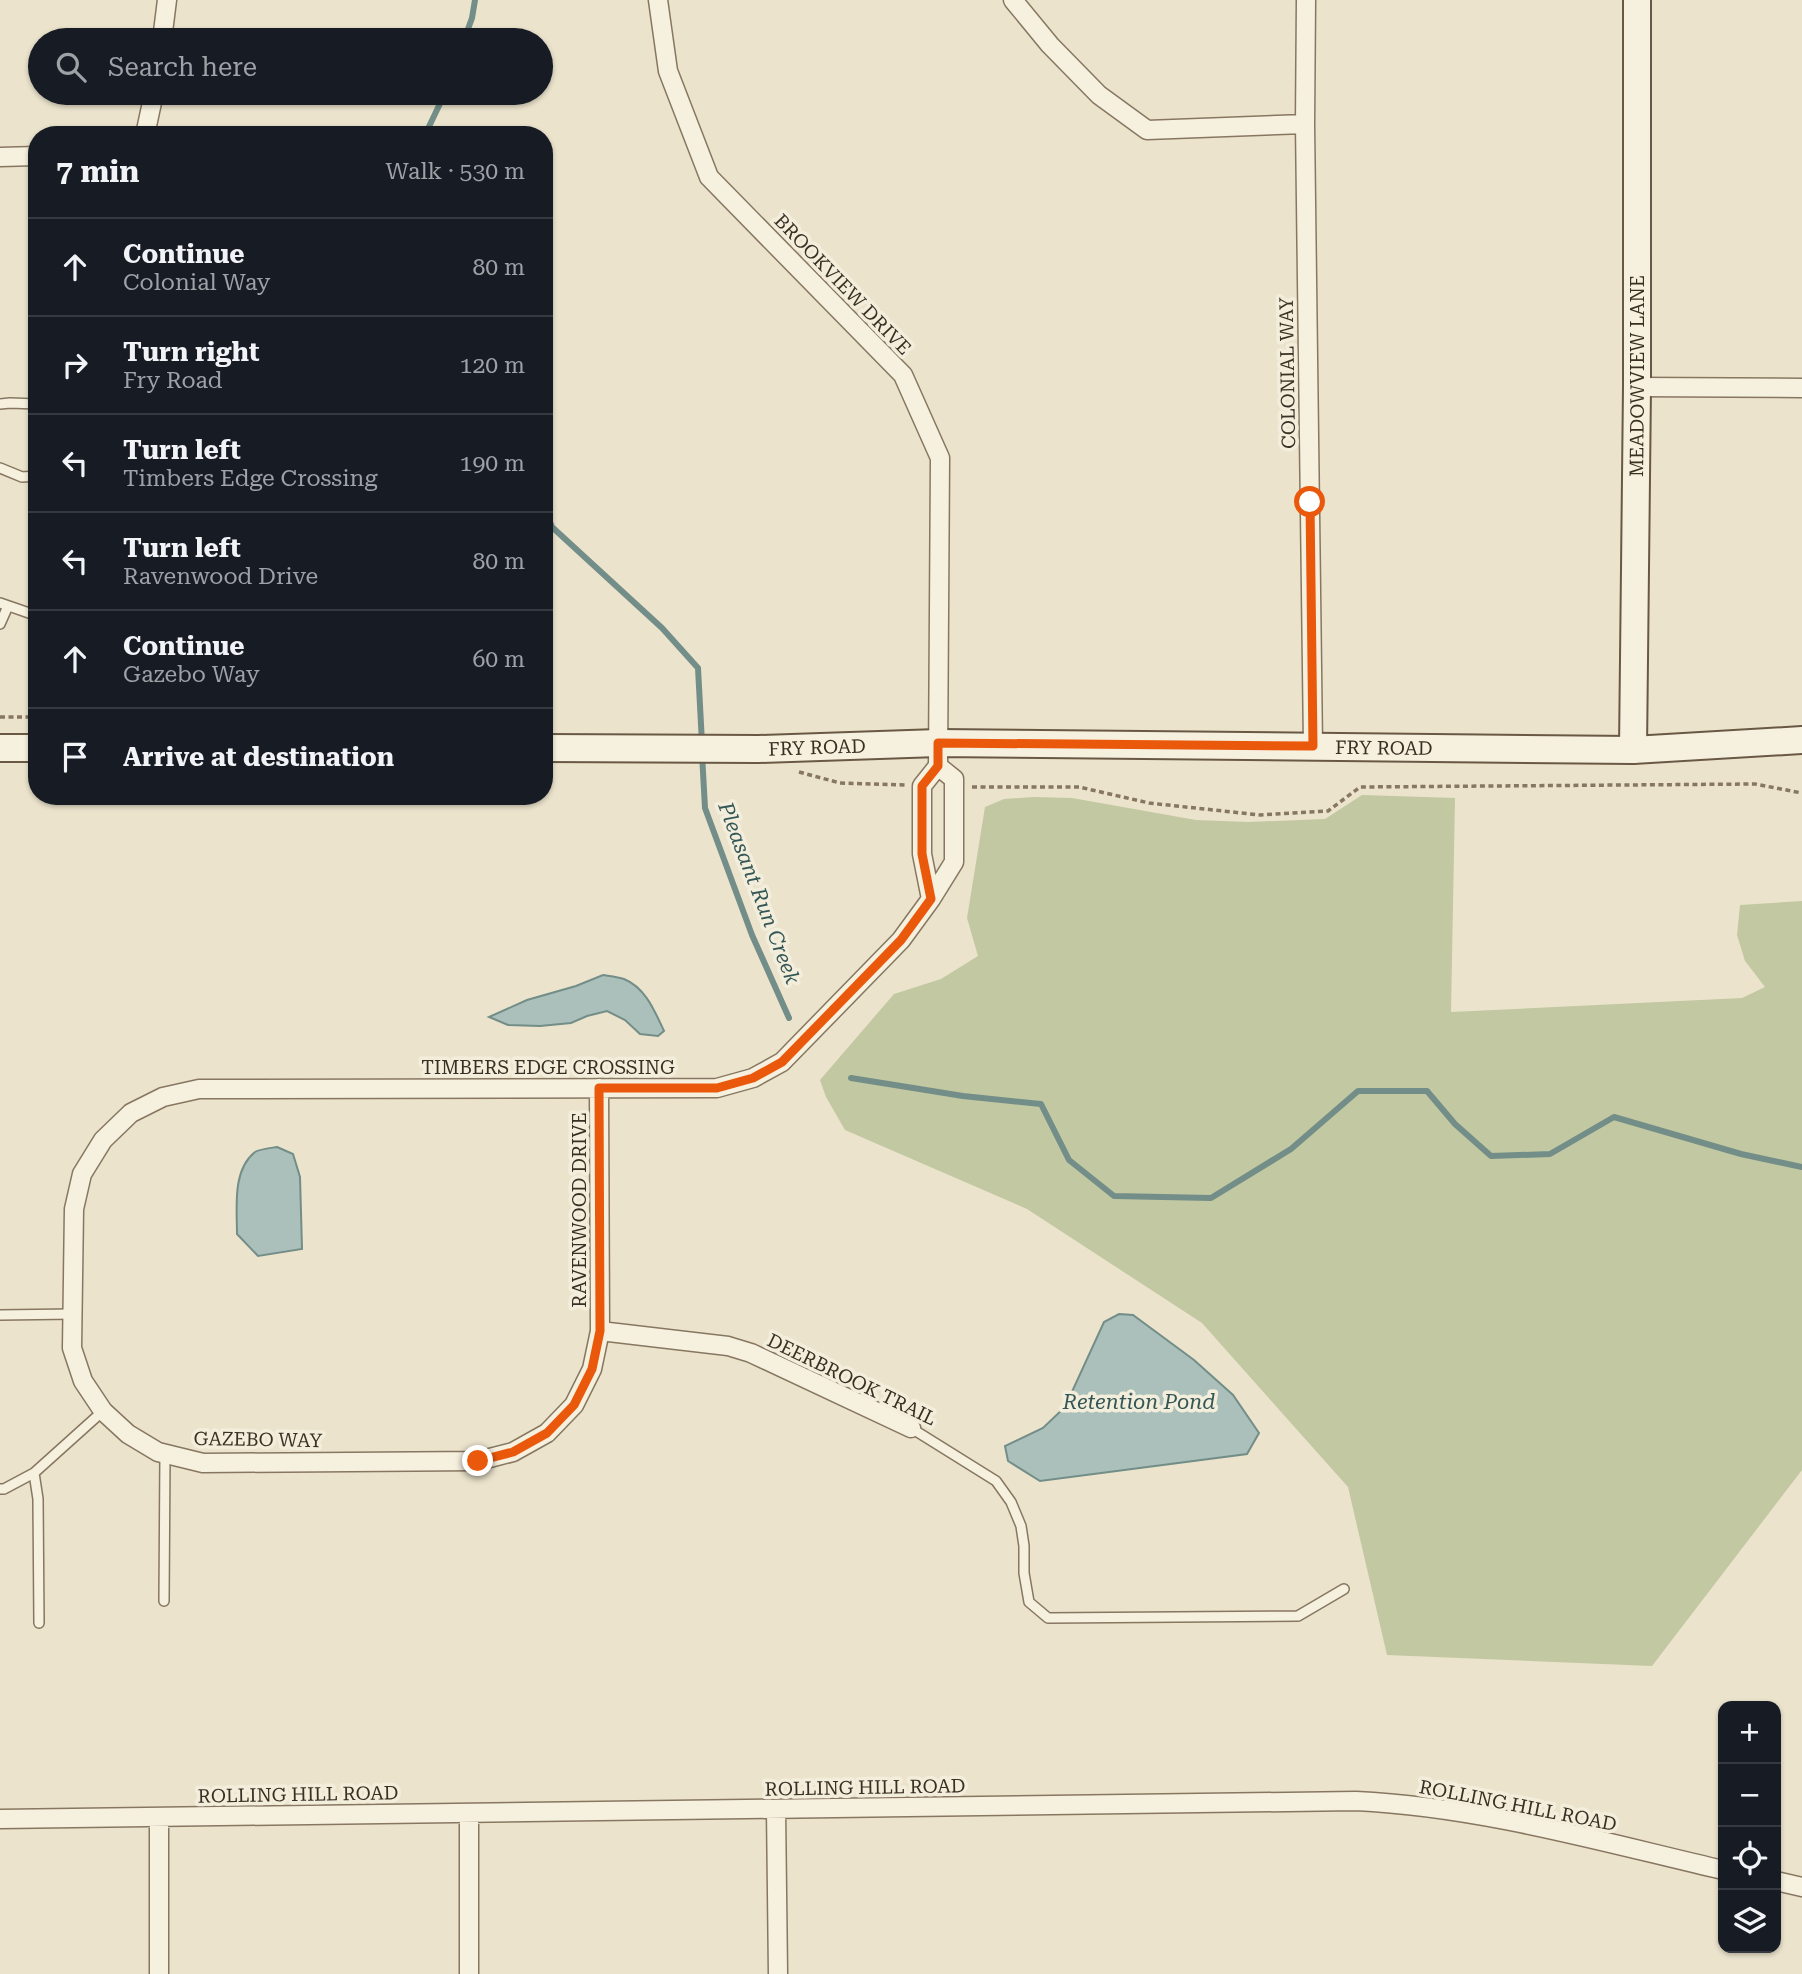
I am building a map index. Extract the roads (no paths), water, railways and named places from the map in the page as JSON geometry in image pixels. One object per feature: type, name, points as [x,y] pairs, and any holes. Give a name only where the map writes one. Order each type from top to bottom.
[{"type":"street","points":[[164,28],[167,0]]},
{"type":"street","name":"BROOKVIEW DRIVE","points":[[658,0],[668,71],[709,177],[903,375],[940,458],[938,755]]},
{"type":"street","points":[[1013,0],[1050,45],[1099,95],[1147,130],[1305,124]]},
{"type":"street","name":"COLONIAL WAY","points":[[1306,0],[1305,124],[1313,746]]},
{"type":"street","name":"MEADOWVIEW LANE","points":[[1633,750],[1637,0]]},
{"type":"street","points":[[147,126],[151,105]]},
{"type":"street","points":[[0,157],[28,156]]},
{"type":"street","points":[[1637,387],[1802,388]]},
{"type":"street","name":"FRY ROAD","points":[[553,748],[759,749],[938,755],[1313,746],[1633,750],[1802,740]]},
{"type":"street","points":[[0,748],[28,748]]},
{"type":"street","points":[[931,899],[922,854],[922,786],[938,755]]},
{"type":"street","name":"TIMBERS EDGE CROSSING","points":[[103,1140],[131,1113],[163,1097],[200,1089],[717,1088],[753,1078],[782,1062],[901,940],[954,862],[954,779],[938,755]]},
{"type":"street","name":"RAVENWOOD DRIVE","points":[[599,1088],[600,1331]]},
{"type":"street","name":"GAZEBO WAY","points":[[103,1140],[82,1174],[74,1209],[72,1348],[83,1381],[103,1411],[128,1434],[158,1452],[203,1463],[478,1461],[513,1452],[547,1433],[574,1405],[592,1369],[600,1331]]},
{"type":"street","name":"DEERBROOK TRAIL","points":[[600,1331],[728,1346],[751,1353],[911,1428]]},
{"type":"street","name":"ROLLING HILL ROAD","points":[[0,1819],[1318,1801],[1390,1803],[1492,1817],[1718,1869]]},
{"type":"street","points":[[776,1809],[778,1974]]},
{"type":"street","points":[[469,1814],[469,1974]]},
{"type":"street","points":[[159,1817],[159,1974]]},
{"type":"street","points":[[1781,1882],[1802,1887]]},
{"type":"lane","points":[[0,404],[28,404]]},
{"type":"lane","points":[[0,468],[22,477],[28,477]]},
{"type":"lane","points":[[0,624],[4,605],[28,613]]},
{"type":"lane","points":[[0,1315],[73,1314]]},
{"type":"lane","points":[[0,1489],[33,1473],[103,1411]]},
{"type":"lane","name":"DEERBROOK TRAIL","points":[[911,1428],[996,1482],[1011,1502],[1021,1525],[1029,1602],[1048,1618],[1298,1616],[1345,1589]]},
{"type":"lane","points":[[164,1601],[165,1454]]},
{"type":"lane","points":[[33,1473],[38,1499],[39,1623]]},
{"type":"water","points":[[603,975],[624,979],[638,988],[649,1001],[664,1031],[658,1036],[640,1034],[625,1020],[607,1011],[571,1023],[540,1026],[508,1025],[489,1017],[527,1000]]},
{"type":"water","points":[[277,1147],[293,1154],[300,1177],[302,1249],[258,1256],[237,1234],[237,1190],[242,1169],[255,1152]]},
{"type":"water","name":"Retention Pond","points":[[1119,1314],[1133,1315],[1194,1360],[1233,1395],[1259,1433],[1247,1454],[1040,1481],[1008,1461],[1005,1446],[1043,1428],[1065,1407],[1104,1322]]},
{"type":"waterway","name":"Pleasant Run Creek","points":[[468,28],[475,0]]},
{"type":"waterway","name":"Pleasant Run Creek","points":[[429,126],[439,105]]},
{"type":"waterway","name":"Pleasant Run Creek","points":[[553,528],[662,628],[698,668],[702,743]]},
{"type":"waterway","name":"Pleasant Run Creek","points":[[702,754],[705,808],[752,935],[789,1018]]},
{"type":"waterway","name":"Pleasant Run Creek","points":[[851,1078],[963,1096],[1041,1104],[1069,1160],[1114,1196],[1211,1198],[1291,1149],[1358,1091],[1427,1091],[1455,1124],[1491,1156],[1550,1154],[1614,1117],[1741,1154],[1802,1167]]}]
